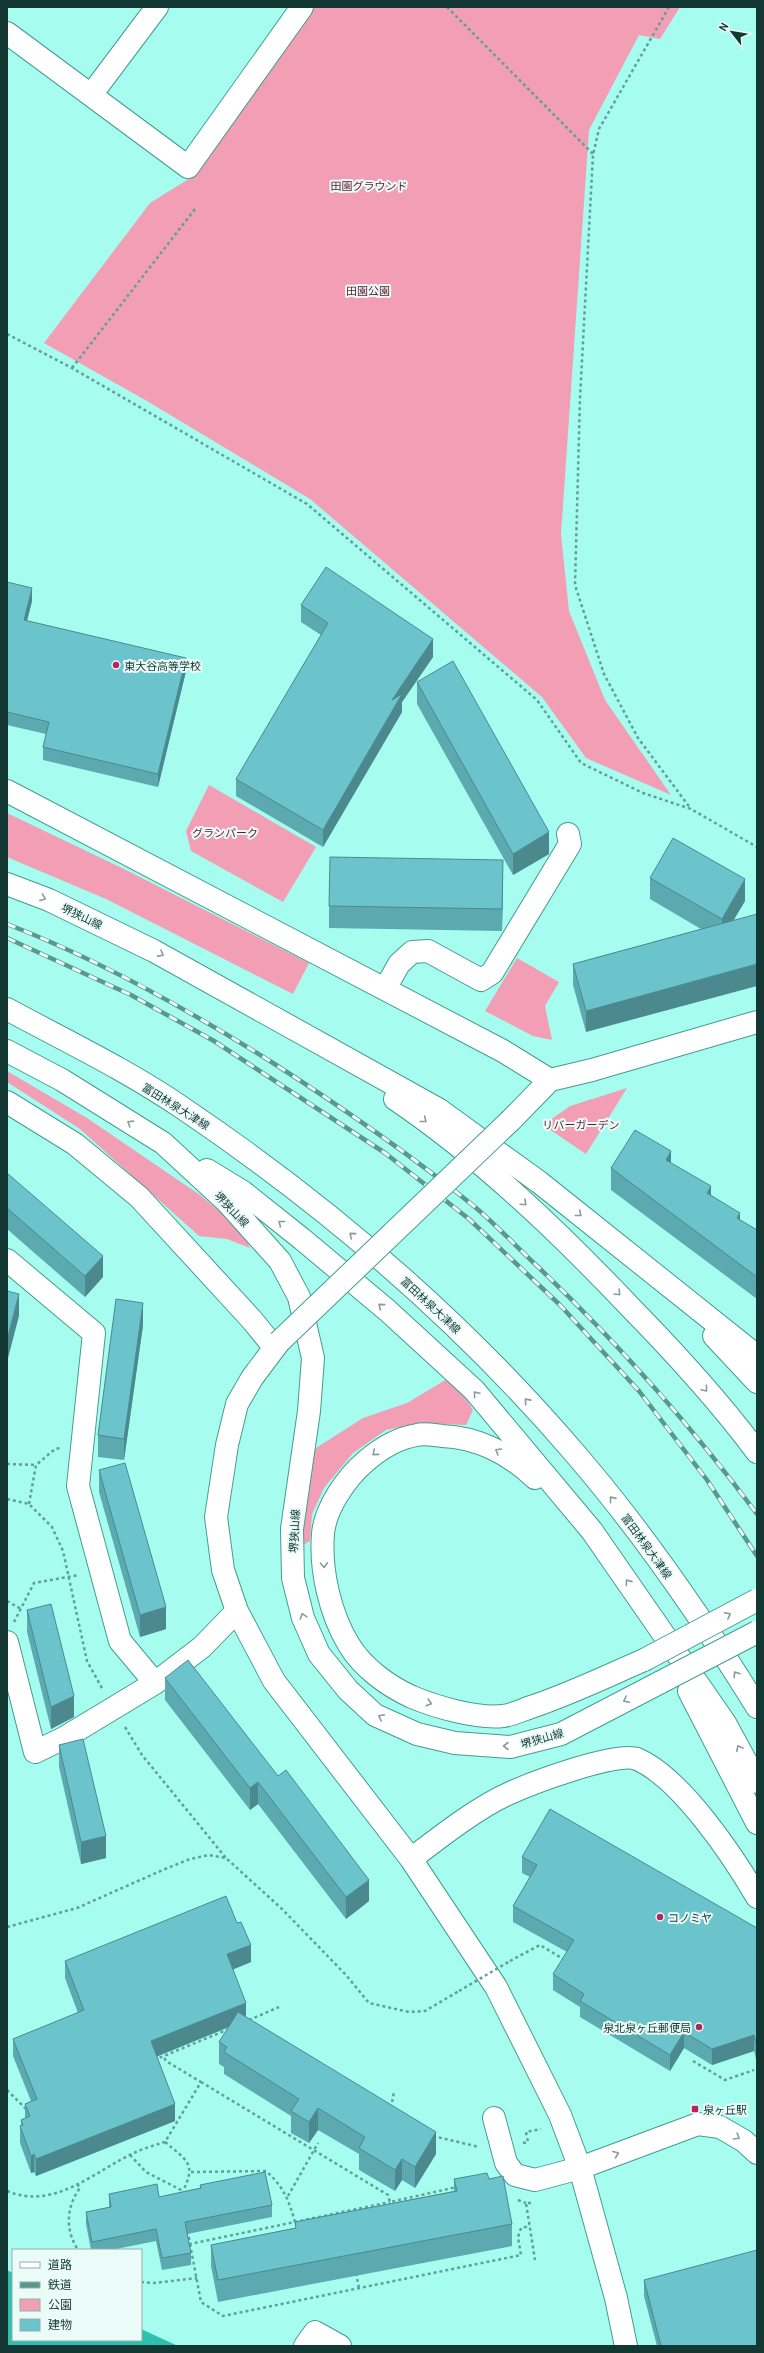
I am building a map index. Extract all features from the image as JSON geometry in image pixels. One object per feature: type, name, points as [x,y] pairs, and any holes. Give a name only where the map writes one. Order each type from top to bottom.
[{"type":"main road","points":[[91,95],[157,7]]},
{"type":"main road","points":[[7,34],[188,167],[302,7]]},
{"type":"main road","points":[[7,791],[503,1051],[550,1080]]},
{"type":"main road","points":[[385,989],[399,964],[412,952],[428,951],[481,980],[492,973],[570,844],[568,834]]},
{"type":"main road","name":"堺狭山線","points":[[7,884],[49,900],[154,951],[240,998]]},
{"type":"main road","points":[[240,998],[438,1109],[539,1182],[757,1356]]},
{"type":"main road","points":[[240,998],[414,1112],[501,1181],[596,1270],[678,1357],[757,1452]]},
{"type":"main road","name":"富田林泉大津線","points":[[7,1009],[182,1107],[337,1221],[416,1291],[503,1374],[578,1457],[638,1531],[757,1707]]},
{"type":"main road","points":[[626,2346],[616,2298],[592,2204],[560,2115],[496,1987],[411,1858],[274,1681],[237,1611],[223,1570],[216,1517],[227,1445],[237,1404],[252,1378],[277,1344],[512,1120],[550,1080],[592,1070],[757,1022]]},
{"type":"main road","name":"堺狭山線","points":[[7,1051],[62,1080],[163,1143],[227,1202],[280,1262],[299,1297],[313,1358],[308,1411],[292,1529],[293,1578],[303,1618],[319,1654],[348,1690],[375,1715],[417,1734],[455,1743],[510,1747],[561,1734],[757,1632]]},
{"type":"main road","points":[[7,1102],[75,1144],[139,1197],[252,1320],[277,1344]]},
{"type":"main road","points":[[163,1143],[242,1192],[388,1312],[474,1390],[592,1531],[725,1723],[757,1782]]},
{"type":"main road","points":[[601,1232],[707,1329],[757,1382]]},
{"type":"main road","points":[[8,1263],[94,1332],[78,1486],[120,1640],[155,1683]]},
{"type":"main road","points":[[592,1531],[524,1467],[493,1448],[456,1436],[417,1434],[382,1448],[351,1473],[334,1501],[323,1532],[325,1575],[334,1612],[349,1646],[371,1671],[398,1691],[423,1702],[459,1712],[504,1716],[550,1700],[644,1660],[757,1600]]},
{"type":"main road","points":[[645,1606],[757,1823]]},
{"type":"main road","points":[[9,1635],[15,1707],[35,1752],[64,1738],[155,1683],[202,1647],[237,1611]]},
{"type":"main road","points":[[411,1858],[453,1828],[509,1793],[603,1760],[636,1759],[656,1771],[692,1804],[757,1898]]},
{"type":"main road","points":[[494,2118],[506,2163],[515,2175],[535,2180],[580,2168],[698,2124],[720,2127],[744,2141],[757,2153]]},
{"type":"main road","points":[[305,2346],[315,2332],[340,2346]]},
{"type":"path","points":[[447,7],[593,155]]},
{"type":"path","points":[[669,7],[599,129],[593,155],[580,398],[575,585],[604,674],[638,738],[691,809]]},
{"type":"path","points":[[72,368],[195,209]]},
{"type":"path","points":[[7,334],[72,368],[307,504],[537,700],[581,763],[643,793],[691,809],[757,847]]},
{"type":"path","points":[[29,1504],[36,1465],[55,1449],[82,1446]]},
{"type":"path","points":[[7,1464],[36,1465]]},
{"type":"path","points":[[7,1499],[29,1504],[52,1527],[63,1552],[87,1661],[142,1755],[226,1858],[282,1909],[346,1975],[369,2003],[409,2012],[425,2011],[540,1945],[570,1963]]},
{"type":"path","points":[[9,1635],[34,1583],[68,1578]]},
{"type":"path","points":[[7,1600],[21,1608]]},
{"type":"path","points":[[7,1927],[77,1908],[190,1859],[209,1855],[226,1858]]},
{"type":"path","points":[[243,2023],[279,2007]]},
{"type":"path","points":[[149,2062],[236,2026]]},
{"type":"path","points":[[163,2056],[166,2061],[388,2195],[390,2202]]},
{"type":"path","points":[[693,2061],[725,2080],[754,2070]]},
{"type":"path","points":[[7,2191],[20,2196],[40,2197],[59,2194],[130,2155],[165,2142],[201,2082]]},
{"type":"path","points":[[7,2090],[30,2112]]},
{"type":"path","points":[[391,2108],[394,2092]]},
{"type":"path","points":[[384,2105],[397,2113]]},
{"type":"path","points":[[518,2144],[528,2142],[526,2132],[543,2128]]},
{"type":"path","points":[[430,2135],[482,2148]]},
{"type":"path","points":[[165,2142],[189,2163],[191,2172],[183,2191],[184,2199]]},
{"type":"path","points":[[288,2196],[318,2143]]},
{"type":"path","points":[[130,2155],[146,2172],[183,2191]]},
{"type":"path","points":[[191,2172],[266,2171],[277,2181],[288,2196],[295,2222]]},
{"type":"path","points":[[77,2184],[80,2188],[70,2203],[69,2216],[70,2234],[78,2249]]},
{"type":"path","points":[[190,2244],[463,2185]]},
{"type":"path","points":[[533,2202],[526,2204],[536,2260]]},
{"type":"path","points":[[343,2212],[345,2220]]},
{"type":"path","points":[[188,2229],[201,2302],[223,2316],[521,2255],[518,2237],[521,2228],[530,2226]]},
{"type":"path","points":[[354,2265],[359,2288]]},
{"type":"path","points":[[142,2282],[154,2283],[197,2278]]},
{"type":"green space","name":"田園公園","points":[[312,7],[680,7],[660,39],[639,35],[589,130],[561,534],[569,611],[605,700],[671,795],[586,758],[542,697],[310,499],[147,401],[44,343],[150,203],[195,175]]},
{"type":"green space","name":"グランパーク","points":[[209,785],[316,847],[283,902],[191,851],[186,831]]},
{"type":"green space","points":[[7,813],[124,869],[309,963],[293,994],[106,899],[7,857]]},
{"type":"green space","points":[[517,958],[559,982],[545,1006],[552,1040],[533,1036],[485,1011]]},
{"type":"green space","points":[[7,1071],[87,1118],[200,1195],[242,1230],[250,1248],[227,1239],[199,1236],[80,1129],[7,1082]]},
{"type":"green space","name":"リバーガーデン","points":[[627,1088],[586,1154],[543,1125],[570,1106]]},
{"type":"green space","points":[[447,1379],[466,1399],[473,1410],[466,1425],[419,1423],[386,1430],[353,1453],[324,1488],[312,1514],[310,1541],[301,1546],[310,1460],[316,1448],[363,1418],[407,1403]]},
{"type":"shaded area","points":[[7,2270],[12,2272],[12,2341],[142,2341],[142,2329],[178,2346],[7,2346]]},
{"type":"building","points":[[326,567],[433,639],[392,700],[402,694],[323,830],[236,779],[328,623],[301,605]]},
{"type":"building","points":[[7,582],[32,588],[24,620],[186,658],[158,774],[43,747],[49,722],[7,712]]},
{"type":"building","points":[[453,661],[549,832],[513,854],[417,682]]},
{"type":"building","points":[[673,838],[745,879],[722,919],[650,878]]},
{"type":"building","points":[[330,857],[503,860],[502,909],[329,906]]},
{"type":"building","points":[[757,914],[757,964],[586,1011],[573,964]]},
{"type":"building","points":[[635,1130],[671,1151],[666,1160],[711,1186],[707,1193],[740,1213],[737,1218],[757,1230],[757,1277],[611,1168]]},
{"type":"building","points":[[7,1173],[103,1256],[85,1276],[7,1208]]},
{"type":"building","points":[[7,1291],[19,1294],[7,1340]]},
{"type":"building","points":[[116,1299],[143,1303],[124,1439],[98,1435]]},
{"type":"building","points":[[125,1463],[166,1607],[140,1615],[99,1470]]},
{"type":"building","points":[[51,1604],[74,1696],[51,1707],[27,1610]]},
{"type":"building","points":[[188,1660],[278,1776],[286,1770],[369,1880],[346,1897],[258,1782],[250,1788],[165,1678]]},
{"type":"building","points":[[83,1739],[106,1836],[81,1842],[59,1745]]},
{"type":"building","points":[[550,1809],[757,1928],[757,2047],[754,2035],[712,2049],[684,2032],[670,2055],[580,2001],[584,1994],[553,1974],[574,1940],[513,1906],[537,1865],[522,1857]]},
{"type":"building","points":[[226,1896],[237,1923],[241,1922],[251,1945],[227,1954],[246,2003],[151,2041],[175,2104],[36,2159],[34,2154],[31,2156],[20,2126],[23,2125],[21,2120],[30,2116],[25,2104],[37,2099],[13,2039],[84,2010],[65,1961]]},
{"type":"building","points":[[238,2012],[436,2132],[415,2167],[402,2159],[395,2170],[359,2148],[365,2137],[318,2108],[309,2122],[291,2111],[299,2099],[224,2052],[227,2047],[219,2042]]},
{"type":"building","points":[[265,2172],[272,2205],[185,2222],[191,2253],[162,2258],[156,2229],[92,2242],[86,2212],[111,2207],[109,2194],[157,2184],[159,2197],[201,2188],[200,2185]]},
{"type":"building","points":[[487,2173],[489,2179],[503,2176],[512,2224],[218,2280],[211,2245],[296,2228],[295,2222],[457,2191],[454,2179]]},
{"type":"building","points":[[757,2250],[757,2346],[661,2346],[644,2280]]},
{"type":"railway","points":[[7,924],[76,953],[143,987],[209,1024],[325,1097],[401,1150],[451,1188],[498,1228],[565,1293],[623,1353],[679,1416],[757,1514]]},
{"type":"railway","points":[[7,938],[131,995],[214,1041],[385,1153],[469,1219],[560,1305],[639,1391],[707,1480],[757,1556]]},
{"type":"place","name":"東大谷高等学校","points":[[116,665]]},
{"type":"place","name":"コノミヤ","points":[[660,1917]]},
{"type":"place","name":"泉北泉ヶ丘郵便局","points":[[699,2027]]},
{"type":"place","name":"泉ヶ丘駅","points":[[695,2109]]},
{"type":"park label","name":"田園グラウンド","points":[[369,185]]}]
